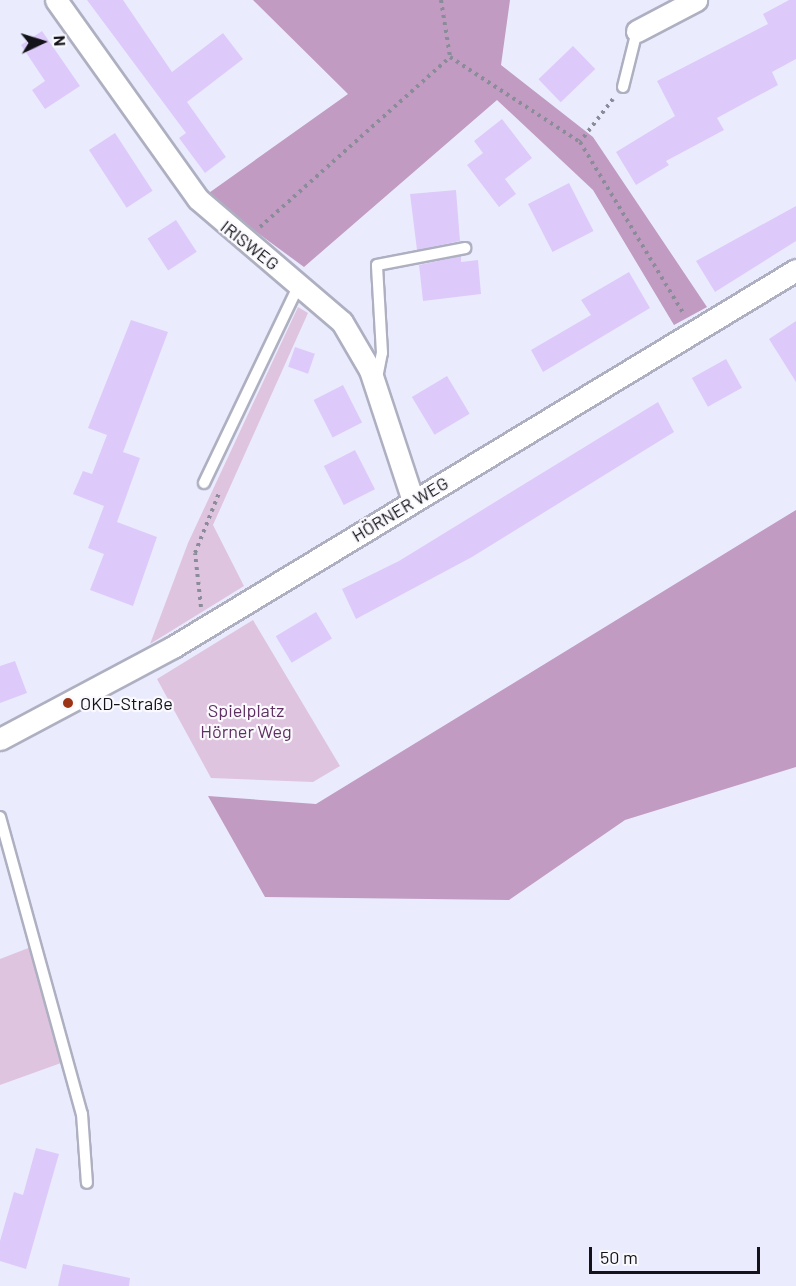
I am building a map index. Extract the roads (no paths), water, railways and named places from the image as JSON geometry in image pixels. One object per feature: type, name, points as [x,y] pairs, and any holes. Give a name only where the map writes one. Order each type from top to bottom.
[{"type":"street","name":"IRISWEG","points":[[56,0],[198,199],[243,243],[300,283],[342,322],[375,384],[403,482],[413,501]]},
{"type":"street","points":[[637,31],[696,0]]},
{"type":"street","name":"HÖRNER WEG","points":[[0,739],[206,627],[796,270]]},
{"type":"lane","points":[[623,87],[637,31]]},
{"type":"lane","points":[[375,384],[382,353],[377,265],[388,259],[465,248]]},
{"type":"lane","points":[[204,483],[300,283]]},
{"type":"lane","points":[[0,817],[39,943],[82,1114],[87,1184]]},
{"type":"place","name":"OKD-Straße","points":[[68,703]]},
{"type":"park label","name":"Spielplatz Hörner Weg","points":[[246,721]]}]
